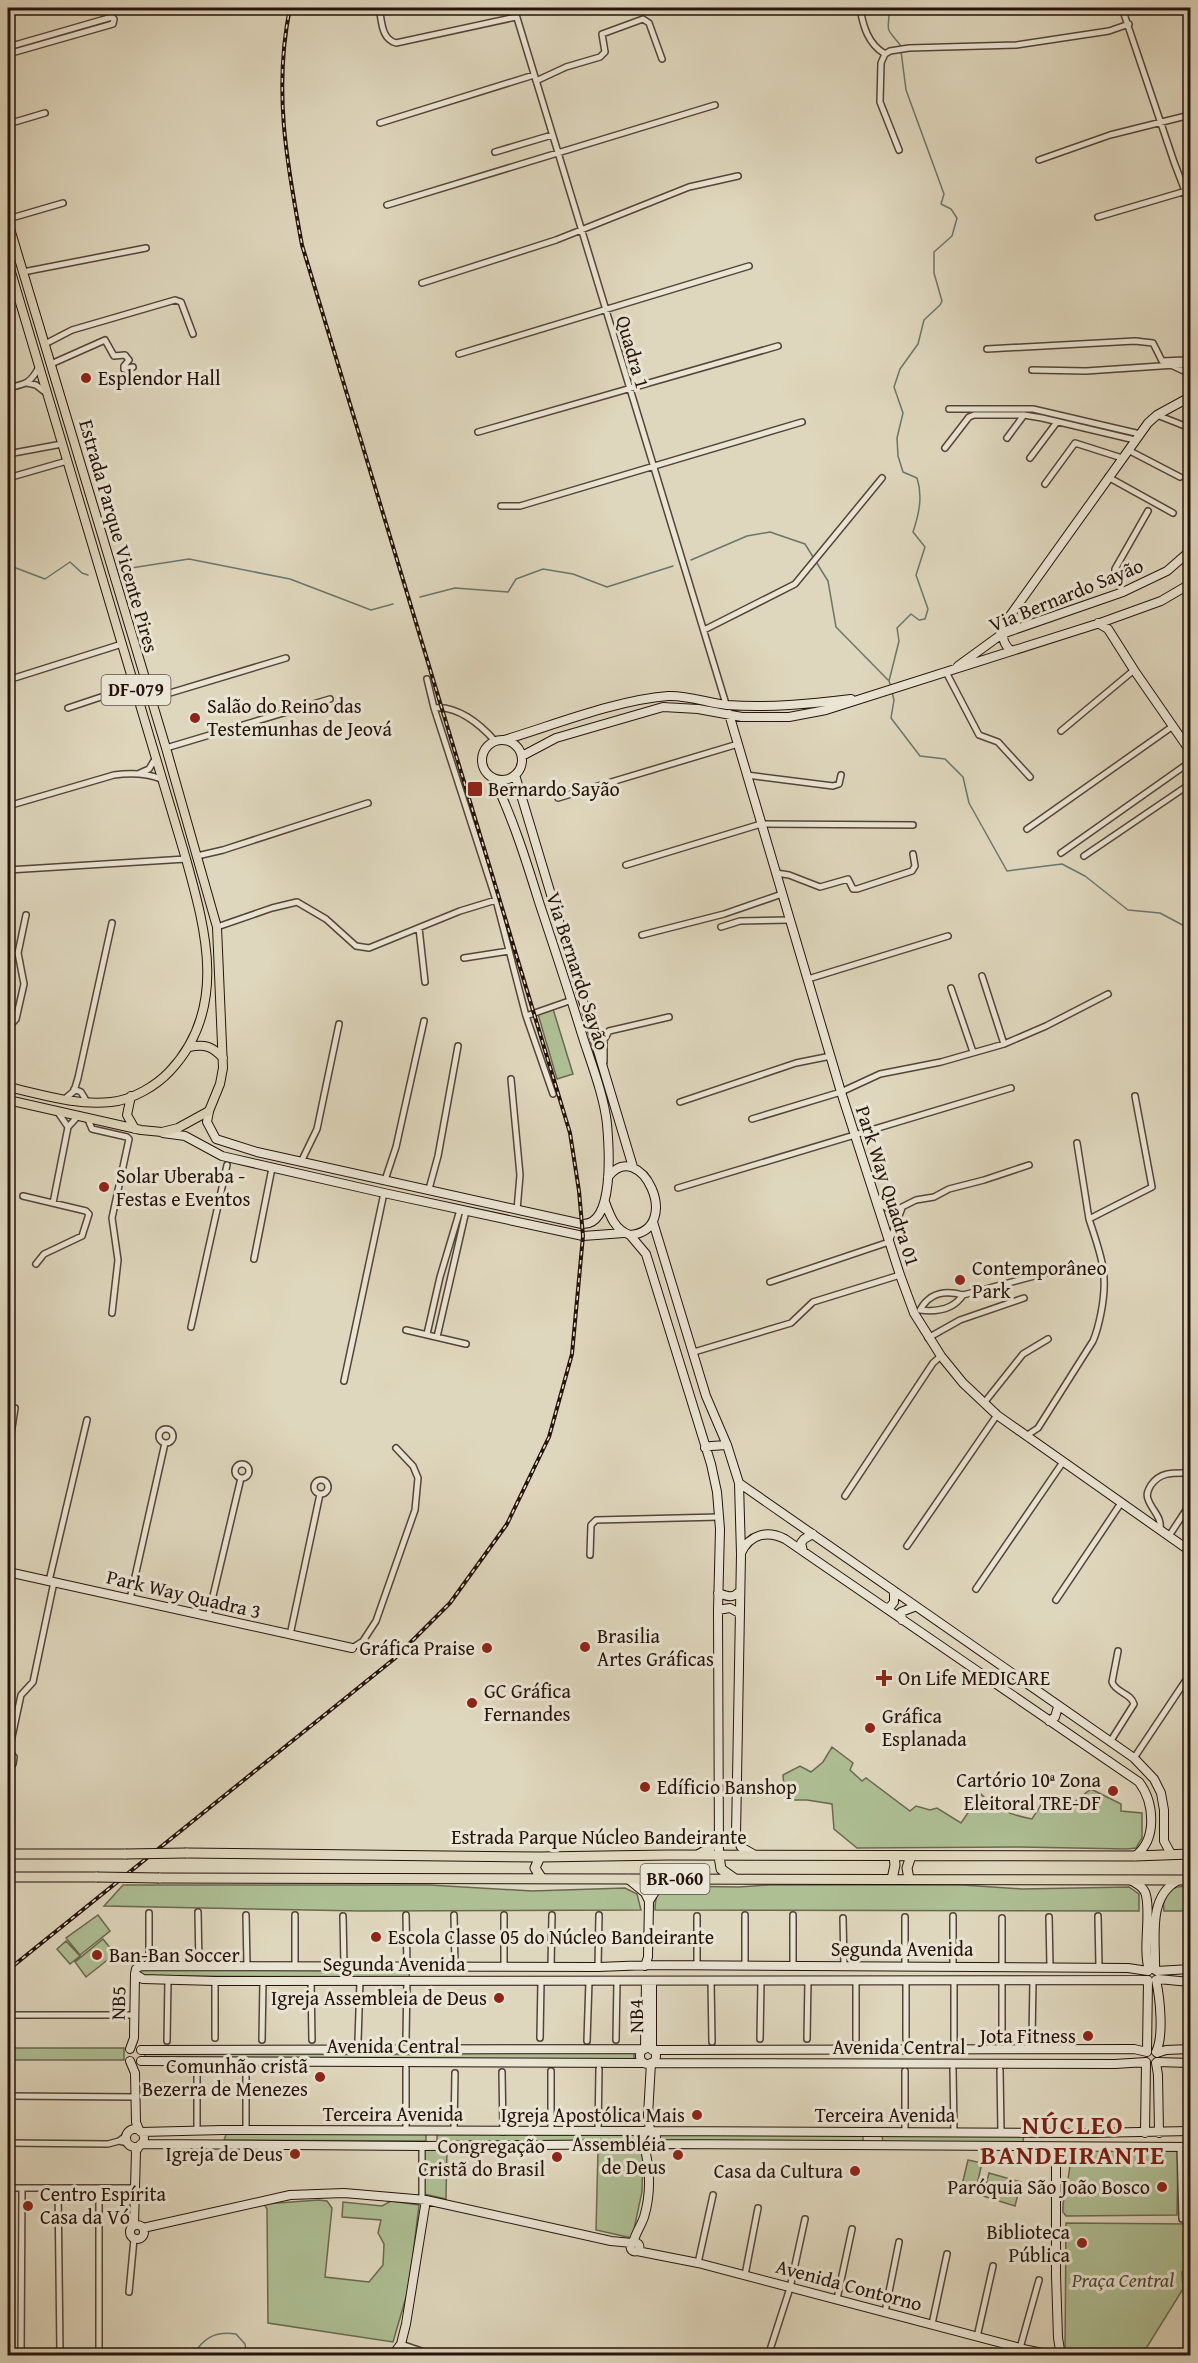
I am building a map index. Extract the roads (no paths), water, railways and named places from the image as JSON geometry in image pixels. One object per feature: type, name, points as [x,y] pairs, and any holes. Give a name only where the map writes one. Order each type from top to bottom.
[{"type":"highway","points":[[696,1856],[711,1847],[718,1836]]},
{"type":"highway","name":"Estrada Parque Núcleo Bandeirante","points":[[8,1854],[760,1857],[1191,1854]]},
{"type":"highway","points":[[719,1856],[721,1869],[735,1879]]},
{"type":"highway","points":[[892,1879],[894,1856]]},
{"type":"highway","points":[[909,1879],[907,1863],[911,1856]]},
{"type":"highway","points":[[540,1857],[535,1868],[542,1879]]},
{"type":"highway","name":"BR-060","points":[[8,1877],[1191,1880]]},
{"type":"main road","name":"Estrada Parque Vicente Pires","points":[[8,224],[166,748],[217,927],[223,1058],[220,1084],[209,1111]]},
{"type":"main road","name":"Estrada Parque Vicente Pires","points":[[8,262],[186,860],[204,931],[208,959],[207,990],[203,1013],[189,1047],[164,1077],[131,1096],[114,1102],[87,1102],[8,1087]]},
{"type":"main road","points":[[130,671],[137,682],[145,682]]},
{"type":"main road","points":[[139,700],[146,700],[155,716]]},
{"type":"main road","points":[[189,1047],[208,1046],[216,1050],[223,1058]]},
{"type":"main road","points":[[131,1096],[127,1115],[135,1129]]},
{"type":"main road","points":[[8,1100],[135,1129],[162,1132],[190,1123],[209,1111]]},
{"type":"street","points":[[379,8],[385,35],[388,40],[396,43],[516,17]]},
{"type":"street","name":"Quadra 1","points":[[514,8],[726,704]]},
{"type":"street","points":[[860,8],[869,40],[876,48],[887,52],[904,49],[1016,45],[1109,32],[1129,24]]},
{"type":"street","points":[[1122,8],[1191,204]]},
{"type":"street","points":[[8,46],[20,46],[112,17],[114,19],[113,24],[59,35]]},
{"type":"street","points":[[380,123],[600,57],[604,52],[602,34],[643,19],[649,22],[662,59]]},
{"type":"street","points":[[8,54],[20,46]]},
{"type":"street","points":[[887,52],[881,63],[880,102],[899,150]]},
{"type":"street","points":[[387,205],[715,105]]},
{"type":"street","points":[[8,124],[45,113]]},
{"type":"street","points":[[1039,160],[1110,135],[1191,116]]},
{"type":"street","points":[[495,152],[552,135]]},
{"type":"street","points":[[422,283],[583,230],[689,188],[738,176]]},
{"type":"street","points":[[1098,218],[1185,188],[1191,183]]},
{"type":"street","points":[[8,224],[63,203]]},
{"type":"street","points":[[23,272],[146,248]]},
{"type":"street","points":[[459,354],[749,266]]},
{"type":"street","points":[[45,344],[72,330],[175,300],[181,302],[193,334]]},
{"type":"street","points":[[51,364],[105,340],[114,356],[125,355],[129,360],[124,369],[133,367]]},
{"type":"street","points":[[987,349],[1135,341],[1153,343],[1160,359],[1165,362],[1185,360],[1191,357]]},
{"type":"street","points":[[478,432],[629,391],[778,346]]},
{"type":"street","points":[[1032,370],[1086,371],[1191,364]]},
{"type":"street","points":[[1172,366],[1191,374]]},
{"type":"street","points":[[27,383],[39,367]]},
{"type":"street","points":[[8,388],[27,383],[36,385],[45,392]]},
{"type":"street","points":[[1011,651],[1006,646],[1002,634],[1007,620],[1108,477],[1137,437],[1157,415],[1191,397]]},
{"type":"street","points":[[950,409],[1033,409],[1137,437]]},
{"type":"street","points":[[945,448],[972,416],[1024,415],[1137,437]]},
{"type":"street","points":[[1007,438],[1024,415]]},
{"type":"street","points":[[1157,415],[1191,428]]},
{"type":"street","points":[[501,506],[520,506],[802,422]]},
{"type":"street","points":[[1030,458],[1057,422]]},
{"type":"street","points":[[1045,484],[1075,443],[1122,458]]},
{"type":"street","points":[[8,454],[62,444]]},
{"type":"street","points":[[1128,450],[1180,477]]},
{"type":"street","points":[[8,478],[67,461]]},
{"type":"street","points":[[1108,477],[1173,513]]},
{"type":"street","points":[[704,630],[795,584],[882,478]]},
{"type":"street","points":[[1124,592],[1115,577],[1115,569],[1148,511]]},
{"type":"street","name":"Via Bernardo Sayão","points":[[949,671],[1002,634],[1124,592],[1167,571],[1191,551]]},
{"type":"street","name":"Via Bernardo Sayão","points":[[522,756],[556,738],[663,706],[742,717],[808,714],[1098,624],[1161,601],[1191,584]]},
{"type":"street","points":[[1108,620],[1108,629]]},
{"type":"street","points":[[1098,624],[1108,629],[1191,751]]},
{"type":"street","points":[[8,680],[122,644]]},
{"type":"street","points":[[150,699],[286,658]]},
{"type":"street","points":[[1061,731],[1134,670]]},
{"type":"street","points":[[949,671],[980,735],[998,741],[1030,777]]},
{"type":"street","points":[[427,679],[434,708],[496,900],[526,1016],[554,1094]]},
{"type":"street","points":[[68,708],[134,686]]},
{"type":"street","name":"Via Bernardo Sayão","points":[[504,740],[629,703],[666,696],[681,696],[726,704],[783,706],[867,697]]},
{"type":"street","points":[[166,748],[330,699]]},
{"type":"street","points":[[434,708],[445,707],[453,710],[484,730],[495,741]]},
{"type":"street","name":"Park Way Quadra 01","points":[[729,714],[841,1092],[900,1275],[928,1338],[941,1356],[997,1415],[1191,1551]]},
{"type":"street","points":[[1027,828],[1173,726]]},
{"type":"street","points":[[504,740],[518,748],[522,756],[521,766],[515,775],[505,780],[494,778],[486,773],[482,764],[482,755],[487,747],[495,741],[504,740]]},
{"type":"street","points":[[558,798],[738,744]]},
{"type":"street","points":[[136,774],[149,769],[155,759]]},
{"type":"street","points":[[1061,853],[1191,762]]},
{"type":"street","points":[[8,806],[114,775],[127,773],[149,775],[161,779]]},
{"type":"street","points":[[515,775],[633,1167]]},
{"type":"street","points":[[747,775],[832,786],[839,784],[841,775]]},
{"type":"street","name":"Via Bernardo Sayão","points":[[494,778],[510,813],[572,1000],[607,1125],[608,1178]]},
{"type":"street","points":[[1084,856],[1191,784]]},
{"type":"street","points":[[197,856],[224,850],[368,803]]},
{"type":"street","points":[[626,865],[761,824],[914,825]]},
{"type":"street","points":[[776,873],[789,875],[820,887],[848,879],[853,889],[857,890],[912,870],[915,866],[913,854]]},
{"type":"street","points":[[8,870],[186,860]]},
{"type":"street","points":[[642,935],[724,914],[783,894]]},
{"type":"street","points":[[217,927],[297,902],[326,919],[356,945],[363,948],[380,944],[459,911],[496,900]]},
{"type":"street","points":[[8,1028],[16,1019],[24,984],[18,953],[26,915]]},
{"type":"street","points":[[721,927],[740,921],[790,920]]},
{"type":"street","points":[[66,1098],[74,1089],[78,1078],[112,923]]},
{"type":"street","points":[[419,928],[425,982]]},
{"type":"street","points":[[808,979],[948,936]]},
{"type":"street","points":[[464,958],[509,951]]},
{"type":"street","points":[[982,976],[1004,1044]]},
{"type":"street","points":[[951,988],[973,1052]]},
{"type":"street","points":[[752,1119],[841,1092],[880,1074],[941,1062],[1004,1044],[1046,1026],[1108,994]]},
{"type":"street","points":[[526,1016],[572,1000]]},
{"type":"street","points":[[604,1066],[604,1040],[609,1031],[669,1017]]},
{"type":"street","points":[[385,1179],[396,1147],[424,1021]]},
{"type":"street","points":[[301,1162],[317,1129],[339,1024]]},
{"type":"street","points":[[429,1190],[438,1156],[458,1046]]},
{"type":"street","points":[[680,1102],[796,1063],[831,1056]]},
{"type":"street","points":[[511,1079],[520,1175],[517,1210]]},
{"type":"street","points":[[678,1188],[1011,1088]]},
{"type":"street","points":[[74,1089],[81,1092],[87,1102]]},
{"type":"street","points":[[1089,1219],[1152,1186],[1135,1096]]},
{"type":"street","points":[[56,1110],[68,1127]]},
{"type":"street","points":[[209,1111],[207,1122],[216,1139],[257,1152],[589,1225],[598,1218],[604,1202],[608,1178],[615,1169],[627,1166],[641,1173],[652,1189],[656,1205],[653,1222],[706,1396],[727,1445],[739,1483],[741,1554],[736,1835],[741,1847],[760,1857]]},
{"type":"street","points":[[53,1203],[68,1127],[83,1116],[92,1129],[129,1139],[112,1218],[118,1260],[112,1312]]},
{"type":"street","points":[[162,1132],[185,1136],[228,1160],[583,1236],[627,1234],[645,1230],[653,1222]]},
{"type":"street","points":[[1026,1436],[1038,1428],[1090,1345],[1098,1329],[1104,1298],[1105,1271],[1089,1219],[1077,1143]]},
{"type":"street","points":[[191,1327],[228,1160]]},
{"type":"street","points":[[877,1202],[892,1210],[902,1208],[916,1200],[934,1197],[949,1189],[1029,1165]]},
{"type":"street","points":[[254,1259],[272,1168]]},
{"type":"street","points":[[344,1381],[384,1193]]},
{"type":"street","points":[[23,1196],[89,1213],[82,1236],[44,1254],[36,1264]]},
{"type":"street","points":[[604,1202],[610,1218],[646,1254],[716,1482],[719,1517],[719,1856]]},
{"type":"street","points":[[770,1282],[889,1242],[902,1208]]},
{"type":"street","points":[[427,1334],[451,1238],[463,1211]]},
{"type":"street","points":[[437,1336],[451,1279],[463,1211]]},
{"type":"street","points":[[451,1238],[459,1240]]},
{"type":"street","points":[[917,1311],[925,1301],[940,1293],[950,1292],[963,1295],[1057,1270]]},
{"type":"street","points":[[694,1352],[791,1323],[813,1302],[900,1275]]},
{"type":"street","points":[[440,1277],[451,1279]]},
{"type":"street","points":[[917,1311],[950,1308],[958,1303],[963,1295]]},
{"type":"street","points":[[928,1338],[960,1320],[1024,1298]]},
{"type":"street","points":[[429,1325],[440,1327]]},
{"type":"street","points":[[406,1330],[466,1344]]},
{"type":"street","points":[[984,1403],[1023,1354],[1048,1340]]},
{"type":"street","points":[[845,1496],[933,1363],[941,1356]]},
{"type":"street","points":[[8,1454],[15,1408]]},
{"type":"street","points":[[907,1546],[997,1415]]},
{"type":"street","points":[[8,1767],[13,1764],[14,1757],[8,1751],[21,1695],[33,1682],[87,1420]]},
{"type":"street","points":[[1038,1428],[1039,1445]]},
{"type":"street","points":[[130,1599],[165,1443]]},
{"type":"street","points":[[705,1448],[727,1445]]},
{"type":"street","points":[[352,1648],[363,1641],[376,1621],[415,1510],[418,1478],[413,1466],[396,1449]]},
{"type":"street","points":[[976,1590],[1063,1462]]},
{"type":"street","points":[[1160,1530],[1161,1522],[1148,1500],[1148,1491],[1158,1477],[1164,1474],[1191,1473]]},
{"type":"street","points":[[208,1617],[240,1478]]},
{"type":"street","points":[[739,1483],[1134,1758],[1155,1779],[1161,1793],[1164,1810],[1164,1840],[1171,1854]]},
{"type":"street","points":[[290,1635],[320,1494]]},
{"type":"street","points":[[1056,1600],[1121,1503]]},
{"type":"street","points":[[1169,1536],[1191,1504]]},
{"type":"street","points":[[590,1555],[591,1525],[596,1520],[719,1517]]},
{"type":"street","points":[[741,1554],[750,1540],[762,1534],[779,1536],[1139,1782],[1146,1791],[1151,1810],[1150,1829],[1143,1850],[1135,1856]]},
{"type":"street","points":[[804,1551],[801,1543],[813,1534]]},
{"type":"street","points":[[8,1592],[9,1573]]},
{"type":"street","name":"Park Way Quadra 3","points":[[9,1573],[352,1648]]},
{"type":"street","points":[[886,1608],[894,1602],[894,1591]]},
{"type":"street","points":[[718,1593],[730,1597],[739,1592]]},
{"type":"street","points":[[903,1620],[901,1612],[914,1607]]},
{"type":"street","points":[[718,1610],[730,1608],[739,1613]]},
{"type":"street","points":[[1110,1742],[1134,1704],[1131,1698],[1113,1686],[1112,1676],[1118,1651]]},
{"type":"street","points":[[1134,1758],[1191,1674]]},
{"type":"street","points":[[8,1688],[10,1677]]},
{"type":"street","points":[[1049,1721],[1056,1715],[1058,1707]]},
{"type":"street","points":[[1061,1730],[1065,1721],[1074,1717]]},
{"type":"street","points":[[1151,1810],[1154,1814],[1160,1814],[1164,1810]]},
{"type":"street","points":[[720,1819],[729,1822],[737,1819]]},
{"type":"street","points":[[628,1879],[645,1893],[649,1901],[649,1966],[658,1972],[649,1981],[641,1973],[649,1966]]},
{"type":"street","points":[[649,1901],[658,1887],[669,1879]]},
{"type":"street","points":[[1131,1880],[1144,1891],[1146,1953],[1159,1996],[1160,2042],[1157,2057],[1159,2133]]},
{"type":"street","points":[[1145,2133],[1145,2055],[1153,1974],[1156,1906],[1169,1885],[1178,1880]]},
{"type":"street","points":[[198,1912],[199,1966]]},
{"type":"street","points":[[149,1913],[149,1966]]},
{"type":"street","points":[[454,1914],[455,1967]]},
{"type":"street","points":[[246,1915],[247,1966]]},
{"type":"street","points":[[295,1915],[296,1966]]},
{"type":"street","points":[[406,1915],[410,1966],[416,1969],[417,1973],[410,1981],[406,2039]]},
{"type":"street","points":[[504,1915],[504,1966]]},
{"type":"street","points":[[551,1967],[552,1915]]},
{"type":"street","points":[[598,1967],[599,1915]]},
{"type":"street","points":[[745,1915],[745,1966]]},
{"type":"street","points":[[793,1915],[793,1966]]},
{"type":"street","points":[[343,1916],[344,1966]]},
{"type":"street","points":[[697,1916],[697,1966]]},
{"type":"street","points":[[953,1916],[953,1965]]},
{"type":"street","points":[[1098,1916],[1099,1967]]},
{"type":"street","points":[[905,1917],[905,1966]]},
{"type":"street","points":[[1049,1917],[1050,1966]]},
{"type":"street","points":[[843,1918],[844,1966]]},
{"type":"street","points":[[1002,1918],[1002,1966]]},
{"type":"street","points":[[1146,1921],[1156,1921]]},
{"type":"street","name":"Segunda Avenida","points":[[143,1979],[135,1971],[140,1966],[953,1965],[1135,1968],[1191,1982]]},
{"type":"street","points":[[307,1966],[311,1981],[312,2040]]},
{"type":"street","points":[[311,1981],[316,1966]]},
{"type":"street","points":[[429,1966],[425,1972],[429,1980]]},
{"type":"street","points":[[807,2039],[808,1980],[812,1973],[808,1966]]},
{"type":"street","points":[[820,1966],[818,1972],[820,1980]]},
{"type":"street","points":[[1012,1966],[1012,1982]]},
{"type":"street","points":[[1022,1966],[1022,1981]]},
{"type":"street","name":"Segunda Avenida","points":[[135,1983],[143,1979],[1012,1982],[1153,1974],[1191,1969]]},
{"type":"street","name":"NB5","points":[[130,2049],[134,2038],[135,1971]]},
{"type":"street","points":[[167,2041],[168,1980]]},
{"type":"street","points":[[711,1980],[712,2042]]},
{"type":"street","points":[[856,1980],[856,2039]]},
{"type":"street","points":[[906,1980],[906,2039]]},
{"type":"street","points":[[215,1981],[215,2038]]},
{"type":"street","points":[[262,1981],[262,2040]]},
{"type":"street","points":[[358,2041],[360,1981]]},
{"type":"street","points":[[540,2038],[541,1981]]},
{"type":"street","points":[[588,2041],[589,1981]]},
{"type":"street","points":[[616,2040],[617,1981]]},
{"type":"street","name":"NB4","points":[[649,1981],[649,2050]]},
{"type":"street","points":[[760,2039],[761,1981]]},
{"type":"street","points":[[954,1981],[954,2040]]},
{"type":"street","points":[[1032,2039],[1033,1981]]},
{"type":"street","points":[[1002,1982],[999,2047],[1002,2132]]},
{"type":"street","points":[[8,2015],[135,2015]]},
{"type":"street","name":"NB5","points":[[134,2038],[140,2049]]},
{"type":"street","name":"Avenida Central","points":[[140,2049],[649,2050],[999,2047],[1134,2049],[1147,2052]]},
{"type":"street","points":[[129,2292],[134,2239],[129,2232],[139,2226],[136,2188],[135,2073],[127,2054],[130,2049],[140,2049],[143,2055],[135,2073]]},
{"type":"street","points":[[431,2049],[431,2062]]},
{"type":"street","points":[[817,2049],[822,2054],[821,2064]]},
{"type":"street","points":[[833,2064],[830,2057],[834,2049]]},
{"type":"street","points":[[1146,2062],[1151,2064],[1166,2050],[1191,2049]]},
{"type":"street","points":[[648,2063],[656,2056],[649,2050],[640,2057],[648,2063],[647,2131],[640,2139],[648,2145]]},
{"type":"street","points":[[1147,2052],[1152,2050],[1157,2057],[1191,2063]]},
{"type":"street","points":[[130,2061],[140,2062]]},
{"type":"street","name":"Avenida Central","points":[[140,2062],[999,2066],[1146,2062]]},
{"type":"street","points":[[197,2068],[197,2131]]},
{"type":"street","points":[[246,2068],[246,2130]]},
{"type":"street","points":[[406,2068],[406,2130]]},
{"type":"street","points":[[953,2069],[954,2132]]},
{"type":"street","points":[[598,2132],[599,2070]]},
{"type":"street","points":[[551,2071],[551,2131]]},
{"type":"street","points":[[905,2071],[905,2132]]},
{"type":"street","points":[[501,2072],[503,2132]]},
{"type":"street","points":[[454,2130],[455,2073]]},
{"type":"street","points":[[8,2096],[136,2097]]},
{"type":"street","points":[[1144,2123],[1158,2122]]},
{"type":"street","points":[[223,2130],[218,2136],[224,2145]]},
{"type":"street","name":"Terceira Avenida","points":[[135,2138],[223,2130],[1145,2133],[1191,2131]]},
{"type":"street","points":[[392,2355],[400,2344],[410,2304],[431,2130]]},
{"type":"street","points":[[209,2131],[213,2134],[209,2145]]},
{"type":"street","points":[[636,2246],[648,2192],[648,2145],[657,2136],[647,2131]]},
{"type":"street","points":[[864,2131],[867,2138],[865,2145]]},
{"type":"street","points":[[879,2131],[879,2145]]},
{"type":"street","points":[[1025,2132],[1029,2137],[1028,2146]]},
{"type":"street","points":[[1042,2132],[1038,2137],[1044,2146],[1055,2154],[1056,2161],[1058,2338],[1056,2355]]},
{"type":"street","points":[[8,2144],[95,2144],[135,2138]]},
{"type":"street","name":"Terceira Avenida","points":[[135,2138],[209,2145],[1191,2147]]},
{"type":"street","points":[[1056,2161],[1063,2147]]},
{"type":"street","points":[[1180,2147],[1182,2219],[1191,2219]]},
{"type":"street","points":[[8,2188],[136,2188]]},
{"type":"street","points":[[21,2353],[22,2188]]},
{"type":"street","points":[[58,2188],[60,2352]]},
{"type":"street","points":[[8,2353],[99,2352],[99,2188]]},
{"type":"street","name":"Avenida Contorno","points":[[134,2239],[141,2239],[139,2226],[152,2228],[238,2205],[290,2195],[344,2193],[424,2200],[636,2246],[977,2337],[1056,2355]]},
{"type":"street","points":[[698,2263],[713,2195]]},
{"type":"street","points":[[745,2275],[758,2208]]},
{"type":"street","points":[[768,2355],[790,2288],[806,2219]]},
{"type":"street","points":[[837,2299],[852,2229]]},
{"type":"street","points":[[885,2312],[899,2242]]},
{"type":"street","points":[[932,2324],[947,2254]]},
{"type":"street","points":[[977,2337],[993,2266]]},
{"type":"street","points":[[1024,2349],[1039,2280]]},
{"type":"street","points":[[400,2344],[436,2355]]},
{"type":"street","name":"Avenida Contorno","points":[[1024,2349],[1038,2355]]},
{"type":"waterway","points":[[890,8],[889,30],[901,46]]},
{"type":"waterway","points":[[891,687],[889,681],[899,641],[897,628],[911,614],[919,620],[925,619],[928,609],[916,575],[925,547],[913,532],[920,491],[917,478],[903,472],[898,456],[897,438],[903,413],[894,387],[900,369],[918,344],[924,320],[942,301],[934,273],[934,252],[952,236],[957,218],[951,209],[941,204],[944,194],[906,90],[901,51]]},
{"type":"waterway","points":[[691,560],[747,536],[770,532],[805,544],[828,581],[836,627],[888,680]]},
{"type":"waterway","points":[[118,570],[189,559],[290,579],[371,610],[393,604]]},
{"type":"waterway","points":[[8,565],[45,579],[70,562],[82,573],[88,575]]},
{"type":"waterway","points":[[420,597],[455,588],[508,592],[516,579],[543,569],[573,574],[607,587],[673,566]]},
{"type":"waterway","points":[[892,692],[894,700],[891,718],[920,756],[945,759],[963,777],[969,803],[1007,871],[1062,864],[1085,876],[1128,910],[1160,913],[1190,929]]},
{"type":"waterway","points":[[1190,1215],[1188,1218],[1190,1222]]},
{"type":"waterway","points":[[192,2356],[205,2340],[228,2333],[236,2334],[245,2344],[247,2356]]},
{"type":"railway","points":[[8,1970],[394,1659],[450,1603],[507,1524],[549,1437],[572,1354],[583,1236],[570,1133],[302,245],[287,156],[282,98],[285,38],[290,8]]},
{"type":"place","name":"Esplendor Hall","points":[[86,378]]},
{"type":"place","name":"Salão do Reino das Testemunhas de Jeová","points":[[195,718]]},
{"type":"place","name":"Bernardo Sayão","points":[[475,789]]},
{"type":"place","name":"Solar Uberaba - Festas e Eventos","points":[[104,1187]]},
{"type":"place","name":"Contemporâneo Park","points":[[960,1280]]},
{"type":"place","name":"Brasilia Artes Gráficas","points":[[585,1647]]},
{"type":"place","name":"Gráfica Praise","points":[[487,1648]]},
{"type":"place","name":"On Life MEDICARE","points":[[884,1678]]},
{"type":"place","name":"GC Gráfica Fernandes","points":[[472,1703]]},
{"type":"place","name":"Gráfica Esplanada","points":[[870,1728]]},
{"type":"place","name":"Edíficio Banshop","points":[[645,1787]]},
{"type":"place","name":"Cartório 10ª Zona Eleitoral TRE-DF","points":[[1113,1791]]},
{"type":"place","name":"Escola Classe 05 do Núcleo Bandeirante","points":[[376,1937]]},
{"type":"place","name":"Ban-Ban Soccer","points":[[97,1955]]},
{"type":"place","name":"Igreja Assembleia de Deus","points":[[499,1998]]},
{"type":"place","name":"Jota Fitness","points":[[1088,2036]]},
{"type":"place","name":"Comunhão cristã Bezerra de Menezes","points":[[320,2077]]},
{"type":"place","name":"Igreja Apostólica Mais","points":[[697,2115]]},
{"type":"place","name":"Igreja de Deus","points":[[295,2154]]},
{"type":"place","name":"Assembléia de Deus","points":[[678,2155]]},
{"type":"place","name":"Congregação Cristã do Brasil","points":[[557,2157]]},
{"type":"place","name":"Casa da Cultura","points":[[855,2171]]},
{"type":"place","name":"Paróquia São João Bosco","points":[[1162,2187]]},
{"type":"place","name":"Centro Espírita Casa da Vó","points":[[28,2206]]},
{"type":"place","name":"Biblioteca Pública","points":[[1082,2243]]},
{"type":"district","name":"NÚCLEO BANDEIRANTE","points":[[1073,2140]]},
{"type":"park label","name":"Praça Central","points":[[1123,2280]]}]
